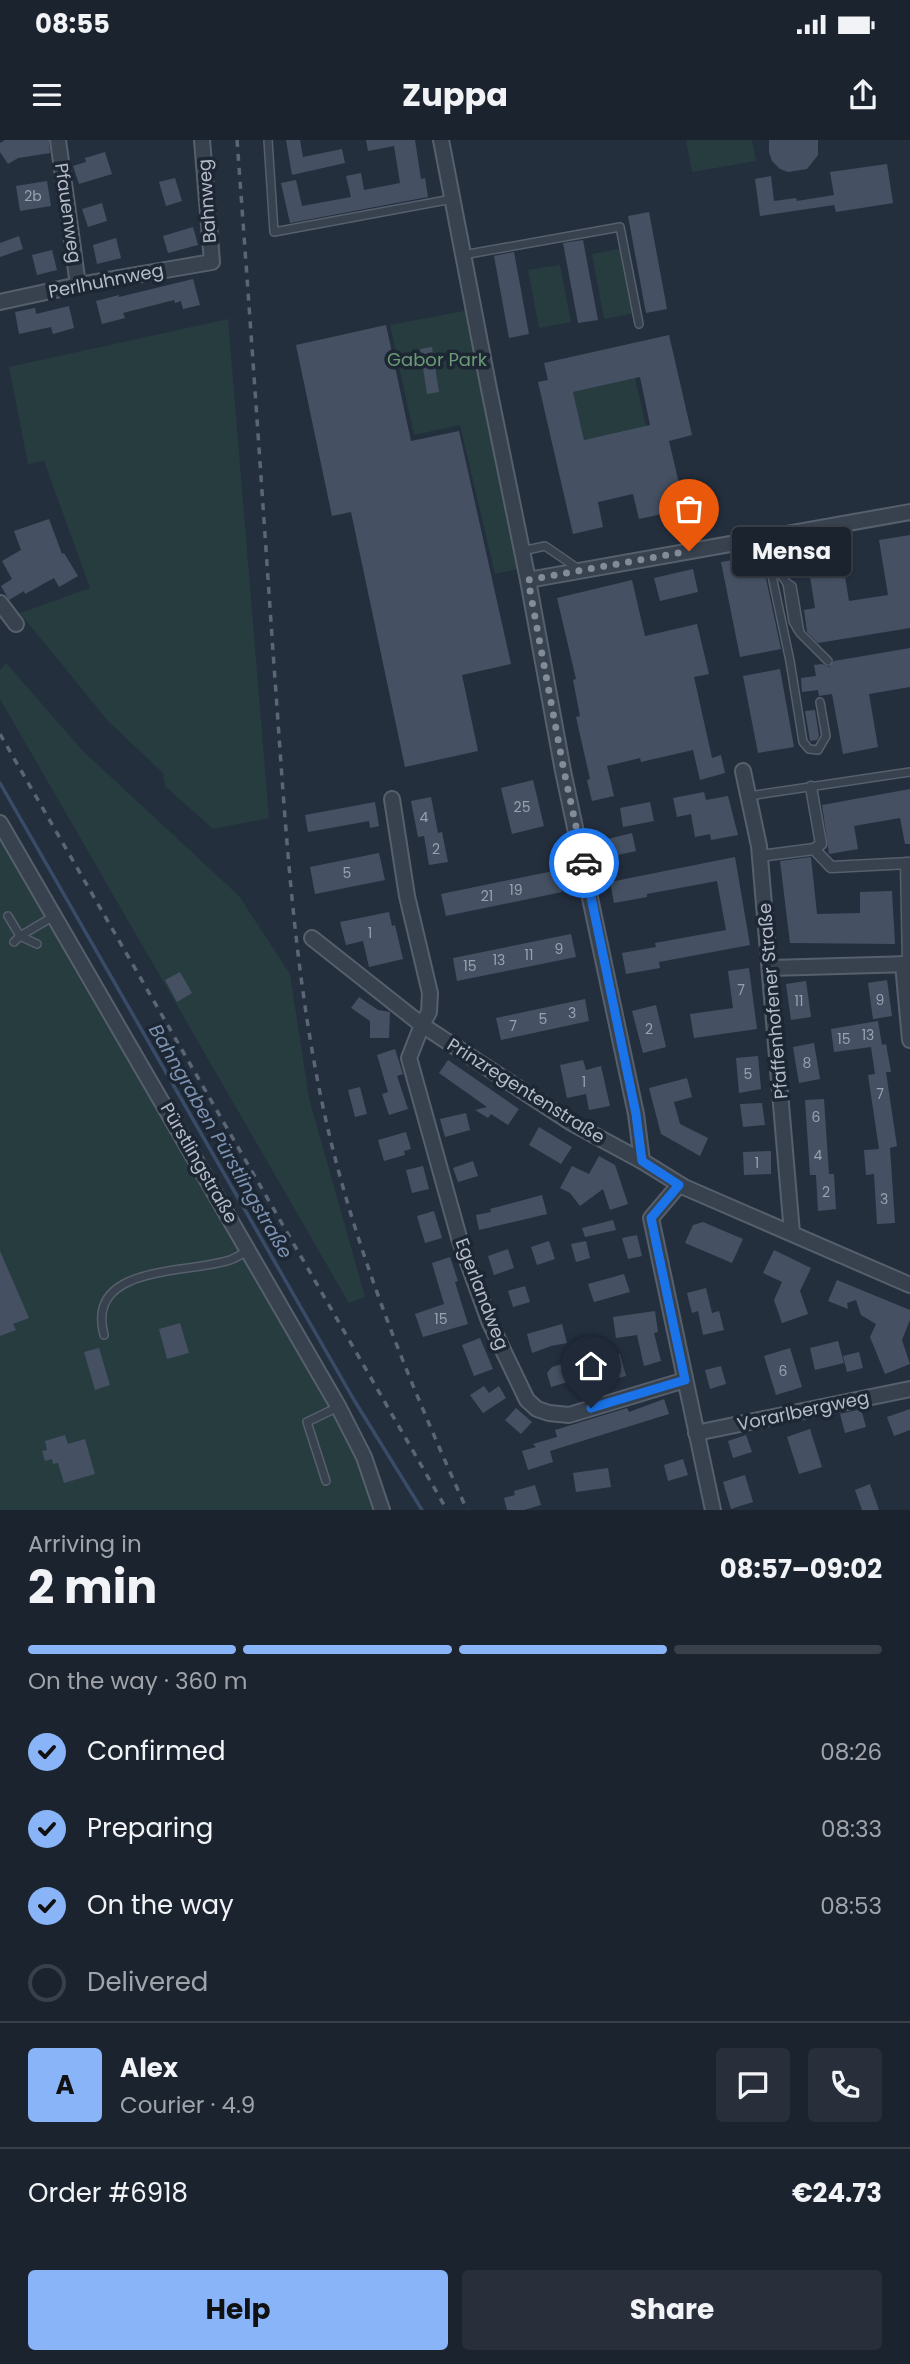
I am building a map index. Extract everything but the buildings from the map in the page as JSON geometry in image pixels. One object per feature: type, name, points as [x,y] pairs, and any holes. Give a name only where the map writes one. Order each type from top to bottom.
[{"type":"street","name":"Pfauenweg","points":[[58,140],[78,285]]},
{"type":"street","name":"Bahnweg","points":[[202,140],[212,262]]},
{"type":"street","points":[[442,140],[564,771],[636,1114],[642,1161]]},
{"type":"street","name":"Perlhuhnweg","points":[[0,302],[78,285],[212,262]]},
{"type":"street","points":[[528,580],[910,512]]},
{"type":"street","points":[[0,603],[16,624]]},
{"type":"street","name":"Pfaffenhofener Straße","points":[[743,771],[760,856],[792,1233]]},
{"type":"street","points":[[760,856],[814,849],[821,844],[811,787]]},
{"type":"street","name":"Egerlandweg","points":[[392,799],[407,896],[430,993],[429,1012],[409,1058],[460,1241],[489,1321],[527,1400],[537,1409],[569,1415],[685,1380]]},
{"type":"street","name":"Pürstlingstraße","points":[[0,823],[338,1406],[364,1457],[382,1510]]},
{"type":"street","points":[[814,849],[831,867],[908,863],[907,964],[910,1040]]},
{"type":"street","name":"Prinzregentenstraße","points":[[312,938],[422,1025],[561,1117],[642,1161],[679,1185],[910,1285]]},
{"type":"street","points":[[770,968],[907,964]]},
{"type":"street","points":[[679,1185],[651,1218],[713,1510]]},
{"type":"street","name":"Vorarlbergweg","points":[[696,1433],[910,1389]]},
{"type":"lane","points":[[268,140],[274,232],[453,198]]},
{"type":"lane","points":[[463,255],[620,227],[639,324]]},
{"type":"lane","points":[[764,538],[790,661],[803,742],[809,748],[818,750],[826,736],[820,702]]},
{"type":"lane","points":[[522,551],[545,546],[581,571]]},
{"type":"lane","points":[[769,559],[792,586],[800,633],[828,661]]},
{"type":"lane","points":[[748,796],[910,772]]},
{"type":"lane","points":[[8,916],[17,939]]},
{"type":"lane","points":[[17,939],[54,916]]},
{"type":"lane","points":[[17,939],[37,944]]},
{"type":"lane","points":[[104,1335],[101,1312],[105,1301],[116,1289],[134,1278],[231,1260],[249,1250]]},
{"type":"lane","points":[[326,1481],[307,1422],[338,1406]]},
{"type":"green space","points":[[686,140],[752,140],[756,161],[692,172]]},
{"type":"green space","points":[[629,247],[642,312],[604,319],[592,254]]},
{"type":"green space","points":[[560,265],[571,322],[539,328],[528,270]]},
{"type":"green space","name":"Gabor Park","points":[[469,310],[518,569],[495,574],[460,425],[414,435],[390,325]]},
{"type":"green space","points":[[228,319],[269,818],[213,829],[165,786],[163,773],[108,721],[20,613],[90,588],[44,461],[28,464],[9,367]]},
{"type":"green space","points":[[635,378],[646,426],[584,440],[573,392]]},
{"type":"green space","points":[[6,663],[82,750],[239,896],[290,974],[309,1098],[365,1297],[349,1303],[0,699],[0,670]]},
{"type":"green space","points":[[0,823],[338,1406],[377,1510],[0,1510]]},
{"type":"waterway","name":"Bahngraben Pürstlingstraße","points":[[0,783],[354,1400],[422,1510]]},
{"type":"railway","points":[[237,140],[286,832],[297,943],[312,1052],[335,1159],[366,1261],[403,1362],[467,1510]]},
{"type":"railway","points":[[0,734],[447,1510]]},
{"type":"way so far","points":[[584,863],[528,580],[689,551]]},
{"type":"place","name":"Mensa","points":[[689,551]]},
{"type":"route","points":[[584,863],[636,1114],[642,1161],[679,1185],[651,1218],[685,1380],[591,1408]]}]
